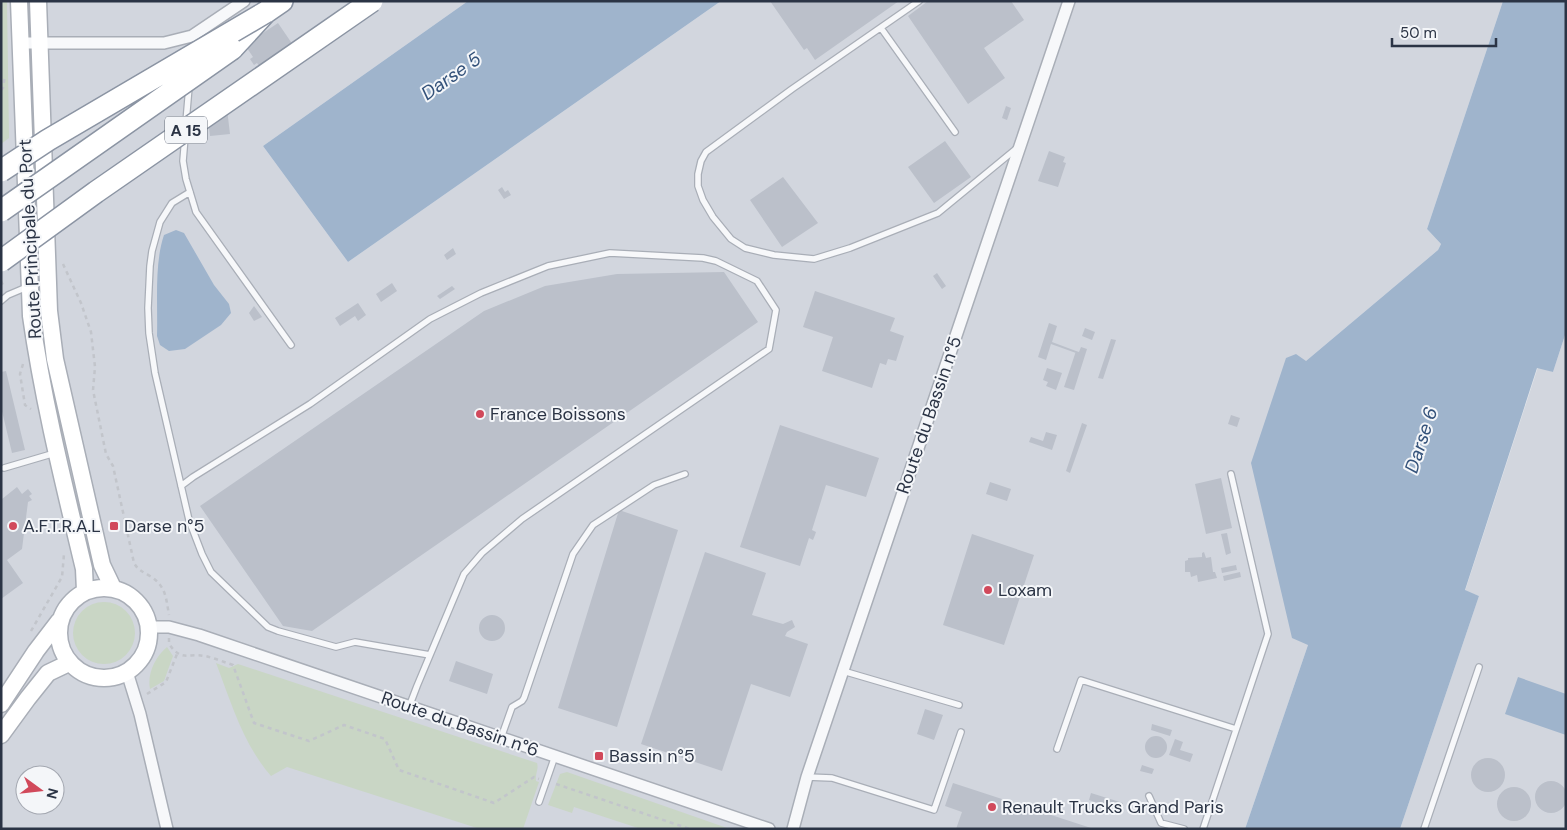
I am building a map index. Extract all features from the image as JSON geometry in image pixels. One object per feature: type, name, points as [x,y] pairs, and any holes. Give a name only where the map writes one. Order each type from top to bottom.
[{"type":"highway","name":"A 15","points":[[1,260],[372,1]]},
{"type":"highway","name":"A 15","points":[[1,211],[232,50],[274,7]]},
{"type":"highway","points":[[1,171],[48,140],[274,7]]},
{"type":"main road","name":"Route Principale du Port","points":[[19,1],[31,316],[37,362],[84,569],[85,591]]},
{"type":"main road","name":"Route Principale du Port","points":[[38,1],[50,320],[55,359],[66,412],[102,566],[113,588]]},
{"type":"main road","points":[[4,695],[60,619],[69,602],[85,591],[98,588],[113,588],[126,593],[137,602],[145,614],[149,627],[149,640],[145,653],[138,664],[127,672],[113,678],[96,679],[82,674],[69,663],[61,650],[58,634],[60,619]]},
{"type":"main road","points":[[1,735],[48,673],[69,663]]},
{"type":"street","points":[[20,43],[164,43],[192,36],[244,1]]},
{"type":"street","name":"Route du Bassin n°5","points":[[793,829],[807,778],[1069,1]]},
{"type":"street","points":[[1,157],[25,148]]},
{"type":"street","name":"Route du Bassin n°6","points":[[149,627],[169,627],[199,635],[769,829]]},
{"type":"street","points":[[127,672],[140,714],[166,829]]},
{"type":"lane","points":[[919,1],[792,89],[706,152],[701,161],[698,186],[703,200],[713,217],[731,239],[745,248],[774,255],[814,259],[850,248],[938,213],[1020,146]]},
{"type":"lane","points":[[881,28],[955,132]]},
{"type":"lane","points":[[190,65],[192,36]]},
{"type":"lane","points":[[190,74],[183,161],[196,212],[291,345]]},
{"type":"lane","points":[[190,192],[172,203],[160,222],[152,251],[149,282],[149,333],[155,373],[189,520],[211,572],[268,627],[278,631],[336,646],[355,642],[430,654]]},
{"type":"lane","points":[[181,486],[192,476],[310,404],[430,319],[481,293],[548,266],[610,253],[694,257],[716,261],[757,281],[776,310],[769,349],[522,519],[482,553],[464,574],[409,708]]},
{"type":"lane","points":[[1,300],[29,286]]},
{"type":"lane","points":[[4,468],[57,452]]},
{"type":"lane","points":[[501,738],[512,707],[524,698],[572,554],[593,525],[654,485],[686,474]]},
{"type":"lane","points":[[1203,829],[1268,634],[1231,474]]},
{"type":"lane","points":[[1424,829],[1479,667]]},
{"type":"lane","points":[[843,671],[959,705]]},
{"type":"lane","points":[[1057,750],[1081,680],[1236,729]]},
{"type":"lane","points":[[807,778],[832,778],[934,810],[961,732]]},
{"type":"lane","points":[[539,802],[555,756]]},
{"type":"lane","points":[[1148,796],[1161,822],[1184,829]]},
{"type":"path","points":[[1,90],[6,78]]},
{"type":"path","points":[[61,259],[81,302],[91,332],[95,367],[93,390],[106,454],[113,466],[134,563],[140,570],[162,586],[169,615]]},
{"type":"path","points":[[27,638],[62,577],[64,552]]},
{"type":"path","points":[[169,644],[177,654],[192,657],[204,656],[233,665],[254,723],[309,741],[344,725],[385,739],[399,770],[494,803],[534,777],[690,829]]},
{"type":"path","points":[[133,690],[148,694],[166,682],[177,654]]},
{"type":"shaded area","points":[[1,1],[468,1],[263,146],[348,262],[721,1],[1503,1],[1427,229],[1441,244],[1438,250],[1306,361],[1308,645],[1245,829],[1,829]]},
{"type":"shaded area","points":[[1566,332],[1566,829],[1400,829],[1479,596],[1465,591],[1538,367],[1553,372]]},
{"type":"green space","points":[[1,1],[7,1],[9,138],[1,144]]},
{"type":"green space","points":[[104,602],[121,607],[126,611],[130,616],[135,633],[130,650],[126,655],[121,659],[104,664],[87,659],[82,655],[78,650],[73,633],[78,616],[82,611],[87,607]]},
{"type":"green space","points":[[167,647],[173,656],[164,681],[150,689],[149,683],[153,666]]},
{"type":"green space","points":[[216,663],[229,668],[238,664],[537,763],[536,781],[539,782],[523,829],[480,829],[287,767],[271,776],[261,764],[245,736]]},
{"type":"green space","points":[[567,772],[730,829],[641,829],[574,807],[572,813],[548,805],[560,774]]},
{"type":"water","name":"Darse 5","points":[[468,1],[721,1],[348,262],[263,146]]},
{"type":"water","name":"Darse 6","points":[[1503,1],[1566,1],[1566,332],[1553,372],[1537,368],[1465,590],[1479,596],[1400,829],[1245,829],[1308,645],[1292,638],[1251,463],[1286,358],[1296,354],[1306,361],[1438,250],[1441,244],[1427,229]]},
{"type":"water","points":[[176,230],[184,233],[214,285],[229,304],[231,313],[221,325],[185,349],[169,351],[160,345],[157,336],[157,285],[159,259],[164,235]]},
{"type":"water","points":[[1518,677],[1566,694],[1566,735],[1505,714]]},
{"type":"building","points":[[770,1],[899,1],[815,60],[807,48],[804,50]]},
{"type":"building","points":[[928,1],[1011,1],[1024,20],[984,48],[1005,78],[968,104],[908,16]]},
{"type":"building","points":[[278,23],[293,45],[260,67],[257,63],[254,65],[250,59],[253,57],[245,45]]},
{"type":"building","points":[[1006,106],[1011,108],[1007,120],[1002,118]]},
{"type":"building","points":[[227,109],[230,134],[210,136],[207,111]]},
{"type":"building","points":[[945,141],[971,177],[934,203],[908,167]]},
{"type":"building","points":[[1049,151],[1065,157],[1063,162],[1066,163],[1058,187],[1038,181]]},
{"type":"building","points":[[783,177],[818,223],[782,247],[750,200]]},
{"type":"building","points":[[502,187],[505,192],[508,190],[511,195],[504,199],[498,190]]},
{"type":"building","points":[[453,248],[456,254],[447,260],[444,255]]},
{"type":"building","name":"France Boissons","points":[[724,272],[758,322],[312,631],[283,626],[200,506],[484,311],[545,286],[617,274]]},
{"type":"building","points":[[937,273],[946,286],[942,289],[933,276]]},
{"type":"building","points":[[392,283],[397,291],[381,302],[376,294]]},
{"type":"building","points":[[452,286],[455,289],[440,299],[437,296]]},
{"type":"building","points":[[815,291],[895,318],[890,331],[904,336],[896,361],[888,359],[886,365],[880,363],[872,388],[822,371],[833,337],[803,327]]},
{"type":"building","points":[[358,303],[366,315],[358,321],[355,316],[340,326],[335,318]]},
{"type":"building","points":[[254,306],[262,317],[254,321],[249,313]]},
{"type":"building","points":[[1049,323],[1057,326],[1052,342],[1076,351],[1076,353],[1051,344],[1046,360],[1038,357]]},
{"type":"building","points":[[1085,328],[1095,332],[1092,340],[1082,336]]},
{"type":"building","points":[[1111,339],[1116,340],[1103,379],[1098,378]]},
{"type":"building","points":[[1081,347],[1087,349],[1074,390],[1064,387],[1076,351],[1079,352]]},
{"type":"building","points":[[1047,368],[1062,373],[1056,390],[1046,386],[1048,382],[1043,380]]},
{"type":"building","points":[[6,371],[25,450],[12,453],[1,407],[1,372]]},
{"type":"building","points":[[1231,415],[1240,418],[1237,427],[1228,424]]},
{"type":"building","points":[[1082,423],[1087,425],[1070,473],[1066,471]]},
{"type":"building","points":[[780,425],[879,458],[866,497],[826,485],[812,530],[816,532],[813,540],[809,538],[800,566],[740,547]]},
{"type":"building","points":[[1046,432],[1057,435],[1052,450],[1029,442],[1031,437],[1043,441]]},
{"type":"building","points":[[1221,478],[1232,528],[1206,534],[1195,484]]},
{"type":"building","points":[[990,482],[1011,489],[1007,501],[986,494]]},
{"type":"building","name":"A.F.T.R.A.L","points":[[17,487],[22,494],[28,489],[32,494],[29,496],[32,500],[28,502],[22,549],[7,560],[23,583],[1,599],[1,501]]},
{"type":"building","points":[[619,510],[678,530],[617,727],[558,708]]},
{"type":"building","points":[[1227,533],[1231,553],[1226,555],[1221,534]]},
{"type":"building","name":"Loxam","points":[[972,534],[1034,555],[1004,645],[943,625]]},
{"type":"building","points":[[705,552],[766,573],[752,615],[783,624],[792,620],[795,627],[787,632],[785,636],[808,644],[790,697],[751,684],[722,771],[641,744]]},
{"type":"building","points":[[1204,552],[1206,558],[1211,557],[1213,572],[1215,572],[1217,578],[1198,582],[1197,575],[1191,577],[1190,572],[1185,572],[1185,561],[1188,558],[1202,557]]},
{"type":"building","points":[[1236,565],[1237,570],[1222,573],[1221,568]]},
{"type":"building","points":[[1240,572],[1241,577],[1224,581],[1223,576]]},
{"type":"building","points":[[492,615],[501,619],[505,628],[501,637],[492,641],[483,637],[479,628],[483,619]]},
{"type":"building","points":[[456,661],[493,674],[487,694],[449,681]]},
{"type":"building","points":[[925,709],[943,715],[934,740],[917,734]]},
{"type":"building","points":[[1152,724],[1172,730],[1170,736],[1151,730]]},
{"type":"building","points":[[1156,736],[1164,739],[1167,747],[1164,755],[1156,758],[1148,755],[1145,747],[1148,739]]},
{"type":"building","points":[[1175,739],[1183,742],[1180,750],[1193,754],[1190,762],[1169,755]]},
{"type":"building","points":[[1488,758],[1500,763],[1505,775],[1500,787],[1488,792],[1476,787],[1471,775],[1476,763]]},
{"type":"building","points":[[1142,765],[1154,769],[1152,774],[1140,771]]},
{"type":"building","points":[[1551,781],[1563,785],[1567,797],[1563,809],[1551,813],[1539,809],[1535,797],[1539,785]]},
{"type":"building","name":"Renault Trucks Grand Paris","points":[[953,783],[1091,829],[956,829],[962,812],[945,806]]},
{"type":"building","points":[[1514,787],[1526,792],[1531,804],[1526,816],[1514,821],[1502,816],[1497,804],[1502,792]]},
{"type":"building","points":[[1091,793],[1123,803],[1121,811],[1089,800]]},
{"type":"place","name":"France Boissons","points":[[480,414]]},
{"type":"place","name":"A.F.T.R.A.L","points":[[13,526]]},
{"type":"place","name":"Darse n°5","points":[[114,526]]},
{"type":"place","name":"Loxam","points":[[988,590]]},
{"type":"place","name":"Bassin n°5","points":[[599,756]]},
{"type":"place","name":"Renault Trucks Grand Paris","points":[[992,807]]}]
